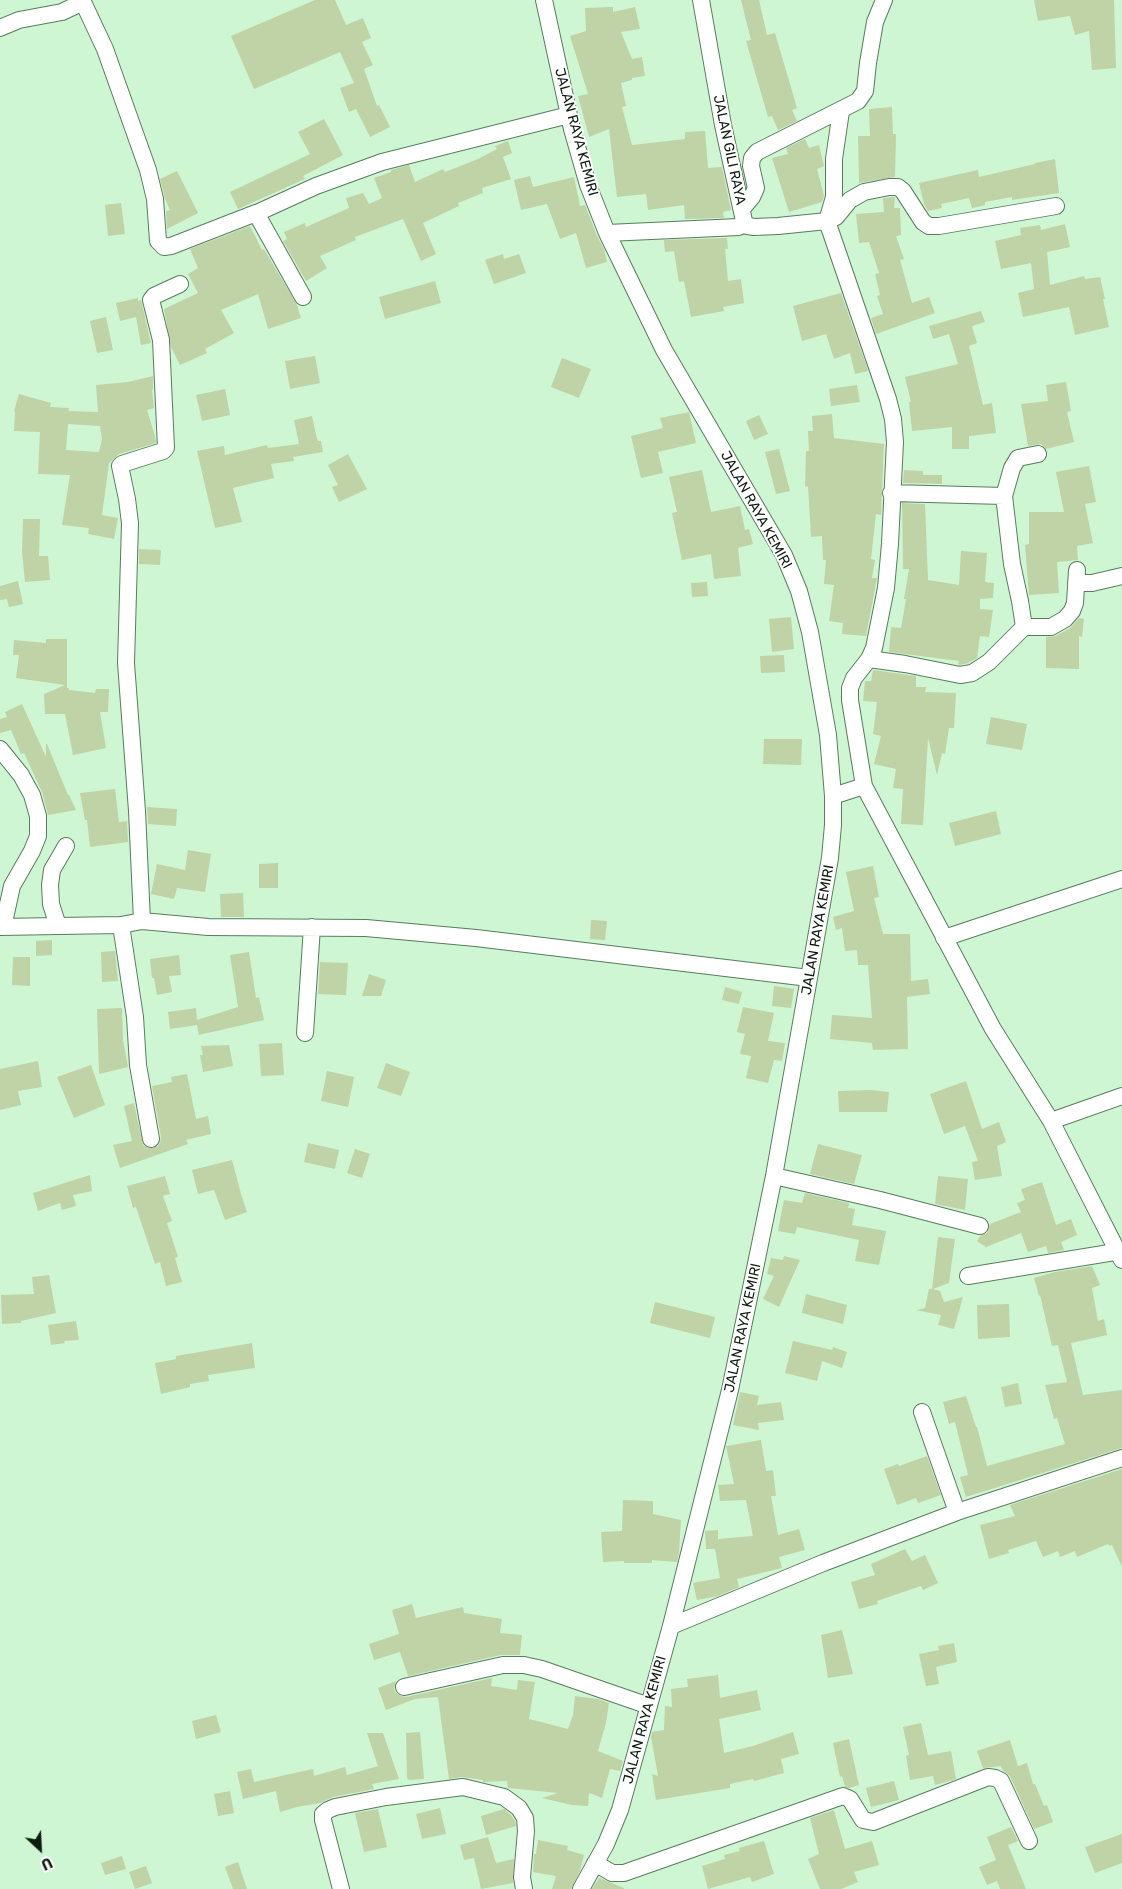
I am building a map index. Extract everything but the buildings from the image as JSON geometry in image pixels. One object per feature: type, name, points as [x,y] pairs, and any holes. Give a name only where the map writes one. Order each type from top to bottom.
[{"type":"street","name":"JALAN RAYA KEMIRI","points":[[544,0],[568,115],[588,185],[607,233],[664,350],[784,555],[798,592],[810,632],[828,735],[833,796],[830,858],[774,1176],[730,1390],[671,1626],[615,1824],[581,1889]]},
{"type":"street","name":"JALAN GILI RAYA","points":[[607,233],[739,227],[742,217],[700,0]]},
{"type":"street","points":[[884,0],[875,22],[865,91],[858,101],[841,111],[757,152],[752,158],[751,166],[756,188],[742,217],[754,227],[827,221],[836,217],[844,210],[850,200],[864,192],[890,187],[898,187],[903,191],[924,222],[929,226],[939,226],[1056,206]]},
{"type":"street","points":[[0,28],[19,20],[62,12],[83,1],[105,49],[148,170],[154,199],[158,241],[164,247],[256,213],[316,186],[382,162],[568,115]]},
{"type":"street","points":[[841,111],[834,159],[834,197],[827,221],[888,399],[893,418],[894,442],[889,567],[874,648],[854,678],[850,694],[857,788],[944,938],[993,1028],[1051,1121],[1121,1254],[968,1276]]},
{"type":"street","points":[[256,213],[303,297]]},
{"type":"street","points":[[142,921],[138,821],[126,663],[130,523],[120,466],[163,451],[166,448],[162,345],[152,297],[180,284]]},
{"type":"street","points":[[1024,627],[1012,564],[1004,496],[1012,468],[1018,458],[1038,454]]},
{"type":"street","points":[[892,493],[1004,496]]},
{"type":"street","points":[[868,659],[960,675],[972,674],[996,656],[1011,638],[1024,627],[1051,627],[1065,619],[1072,611],[1075,603],[1076,577],[1092,582],[1122,576]]},
{"type":"street","points":[[0,749],[21,775],[32,795],[38,816],[38,836],[32,851],[12,886],[2,927],[121,925],[142,921],[208,926],[366,928],[476,938],[809,978]]},
{"type":"street","points":[[833,796],[857,788]]},
{"type":"street","points":[[58,926],[51,904],[50,885],[52,870],[66,846]]},
{"type":"street","points":[[944,938],[1122,879]]},
{"type":"street","points":[[121,925],[135,1017],[138,1065],[152,1139]]},
{"type":"street","points":[[305,1033],[312,927]]},
{"type":"street","points":[[1051,1121],[1122,1096]]},
{"type":"street","points":[[774,1176],[880,1200],[980,1226]]},
{"type":"street","points":[[922,1412],[958,1512]]},
{"type":"street","points":[[671,1626],[823,1563],[958,1512],[1122,1458]]},
{"type":"street","points":[[404,1688],[503,1665],[524,1666],[542,1669],[649,1706]]},
{"type":"street","points":[[595,1863],[612,1874],[624,1873],[843,1796],[850,1799],[864,1820],[873,1822],[988,1777],[1001,1781],[1029,1841]]},
{"type":"street","points":[[341,1889],[323,1814],[335,1807],[386,1797],[463,1787],[504,1797],[520,1808],[525,1818],[526,1831],[522,1877],[524,1889]]}]
